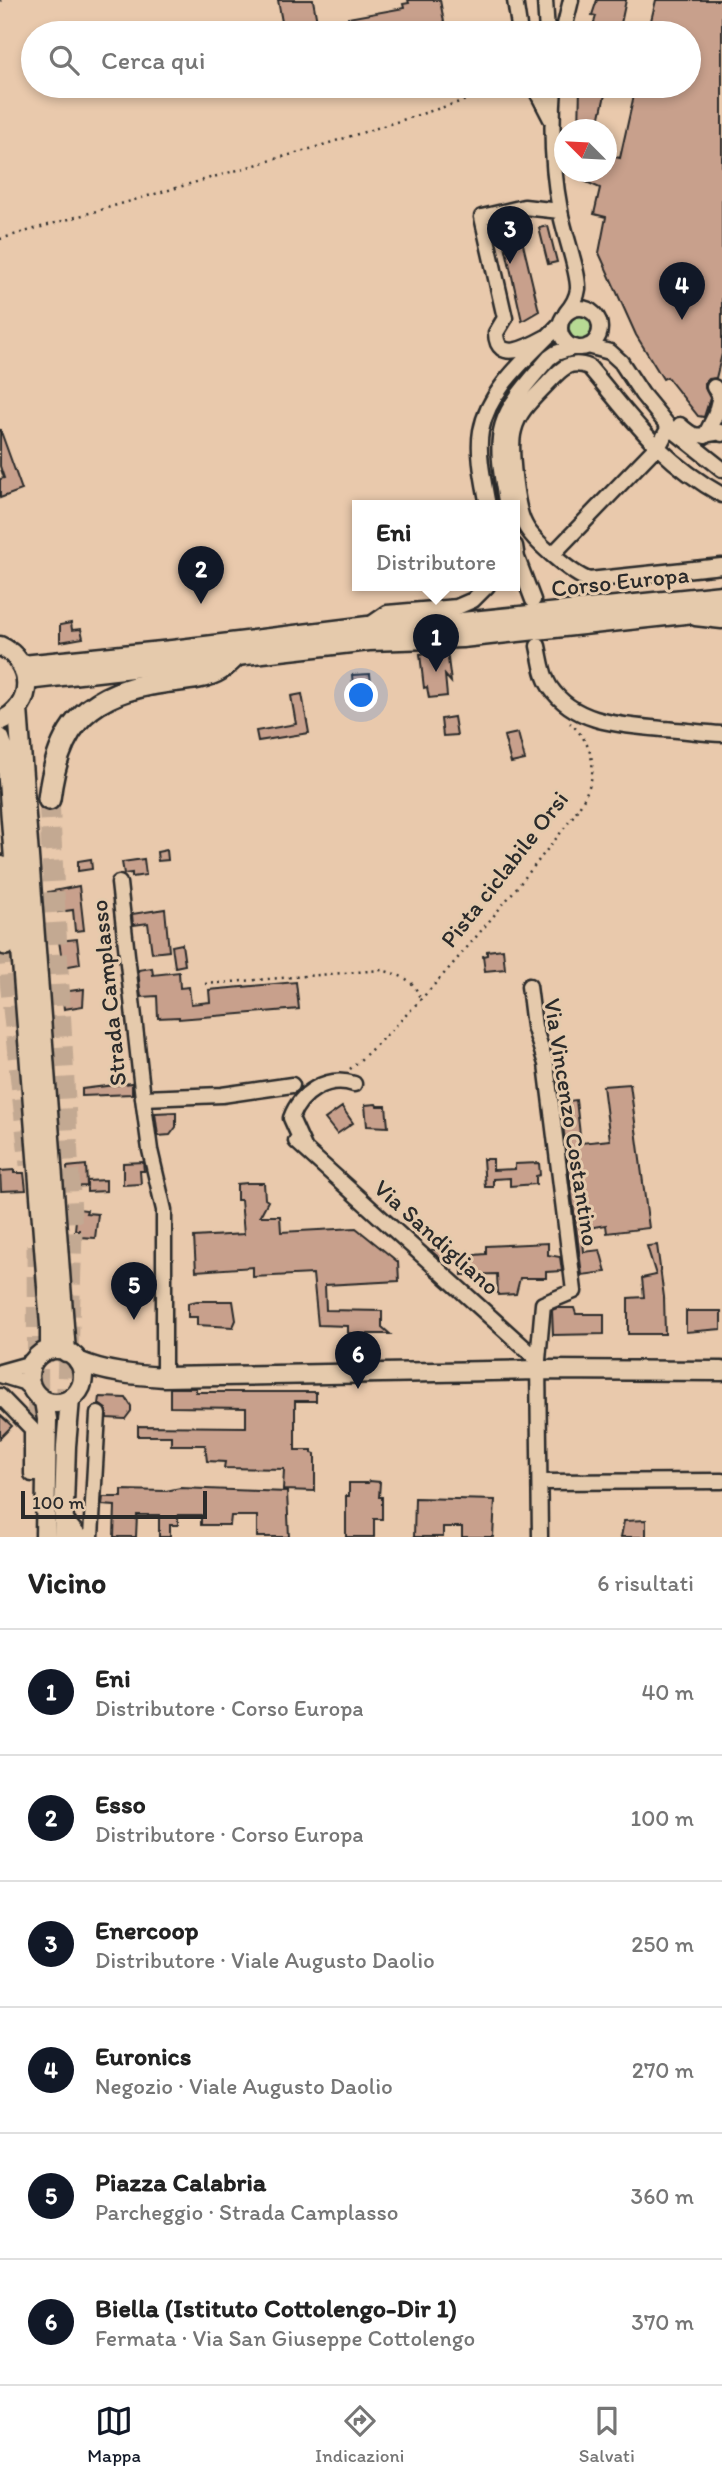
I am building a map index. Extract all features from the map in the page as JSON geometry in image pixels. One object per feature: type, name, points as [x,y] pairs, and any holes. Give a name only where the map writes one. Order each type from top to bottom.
[{"type":"highway","points":[[49,799],[52,771],[62,743],[83,714],[112,694],[218,670],[236,655]]},
{"type":"highway","points":[[0,867],[6,944]]},
{"type":"main road","name":"Corso Europa","points":[[25,673],[172,650],[368,626],[462,622],[722,595]]},
{"type":"main road","name":"Corso Europa","points":[[25,673],[369,641],[462,638],[722,610]]},
{"type":"main road","points":[[0,646],[14,654],[25,673],[27,691],[19,709],[0,721]]},
{"type":"main road","points":[[19,709],[57,1355]]},
{"type":"main road","points":[[0,738],[6,755],[50,1325],[57,1355],[82,1375],[74,1394],[66,1446],[62,1537]]},
{"type":"main road","points":[[57,1355],[94,1368],[127,1375],[164,1377],[538,1365],[722,1371]]},
{"type":"main road","points":[[44,1537],[47,1419],[29,1374],[57,1355]]},
{"type":"main road","points":[[38,1395],[57,1403],[94,1382],[127,1375]]},
{"type":"street","points":[[514,0],[518,21]]},
{"type":"street","points":[[545,0],[546,21]]},
{"type":"street","points":[[566,21],[571,0]]},
{"type":"street","points":[[540,98],[552,121]]},
{"type":"street","points":[[487,500],[481,456],[481,432],[487,412],[498,393],[559,324],[574,303],[578,288],[560,211],[552,153],[553,98]]},
{"type":"street","points":[[506,500],[498,454],[502,421],[511,404],[549,358],[556,353],[581,347],[598,337],[600,323],[592,312],[579,307],[527,348],[518,351],[499,346],[496,333],[505,318],[482,217],[524,207],[560,211]]},
{"type":"street","points":[[559,324],[561,336],[569,345],[610,352],[621,362],[669,427],[722,469]]},
{"type":"street","points":[[519,500],[510,448],[513,432],[525,407],[563,367],[582,364],[589,367],[656,447],[686,472],[722,495]]},
{"type":"street","points":[[705,436],[715,416],[720,396],[715,387]]},
{"type":"street","points":[[657,413],[668,416],[688,433],[705,436],[720,432],[722,434]]},
{"type":"street","points":[[553,554],[656,447],[669,427]]},
{"type":"street","points":[[520,509],[522,521],[529,532],[579,576],[589,580],[722,566]]},
{"type":"street","points":[[520,566],[533,600]]},
{"type":"street","points":[[368,626],[387,613],[457,607],[472,600],[482,591]]},
{"type":"street","points":[[672,616],[722,621]]},
{"type":"street","points":[[538,646],[548,684],[559,699],[576,711],[615,724],[722,734]]},
{"type":"street","name":"Strada Camplasso","points":[[119,883],[150,1150],[164,1210],[164,1377]]},
{"type":"street","name":"Via Vincenzo Costantino","points":[[529,986],[534,1026],[546,1064],[574,1291],[543,1304],[538,1365]]},
{"type":"street","name":"Via Sandigliano","points":[[350,1078],[321,1086],[308,1094],[295,1108],[292,1123],[300,1145],[538,1365]]},
{"type":"street","name":"Strada Camplasso","points":[[143,1098],[222,1095],[292,1086]]},
{"type":"street","points":[[0,1373],[57,1355]]},
{"type":"street","points":[[538,1365],[540,1537]]},
{"type":"street","points":[[0,1373],[23,1382],[38,1395]]},
{"type":"street","points":[[0,1396],[32,1429],[32,1474],[46,1474]]},
{"type":"street","points":[[91,1537],[98,1414]]},
{"type":"street","points":[[540,1482],[722,1481]]},
{"type":"street","points":[[64,1517],[80,1537]]},
{"type":"path","points":[[0,239],[310,149],[472,98]]},
{"type":"path","name":"Pista ciclabile Orsi","points":[[350,1078],[360,1060],[420,999],[498,911],[554,840],[586,793],[591,780],[591,755],[584,738],[567,720]]},
{"type":"path","points":[[205,984],[382,970],[404,977],[417,987],[420,999]]},
{"type":"green space","points":[[581,316],[592,323],[593,328],[586,339],[581,340],[570,333],[569,328],[576,317]]},
{"type":"building","points":[[278,0],[313,0],[317,21],[282,21]]},
{"type":"building","points":[[408,0],[440,0],[444,21],[348,21],[348,18],[404,8],[403,4],[409,3]]},
{"type":"building","points":[[597,0],[626,0],[622,21],[595,21],[596,16],[592,15]]},
{"type":"building","points":[[656,0],[722,0],[722,354],[716,378],[705,383],[710,398],[704,417],[698,416],[667,377],[663,379],[636,335],[599,253],[606,217],[594,214],[600,188],[586,182],[617,182],[617,157],[620,158],[633,98],[701,98],[701,21],[651,21]]},
{"type":"building","points":[[580,98],[604,98],[600,119],[579,119]]},
{"type":"building","points":[[517,219],[539,311],[522,321],[500,223]]},
{"type":"building","points":[[548,226],[557,262],[548,264],[539,228]]},
{"type":"building","points":[[0,429],[22,490],[0,498],[0,479],[4,478],[0,466]]},
{"type":"building","points":[[71,623],[72,630],[81,629],[83,638],[60,642],[60,625]]},
{"type":"building","points":[[447,651],[451,682],[445,675],[447,696],[429,698],[427,687],[424,688],[420,654]]},
{"type":"building","points":[[370,674],[372,693],[354,695],[352,675]]},
{"type":"building","points":[[302,694],[309,733],[258,741],[256,731],[296,724],[291,696]]},
{"type":"building","points":[[454,717],[457,735],[443,736],[441,719]]},
{"type":"building","points":[[518,733],[525,760],[511,763],[504,736]]},
{"type":"building","points":[[167,850],[168,860],[158,861],[157,852]]},
{"type":"building","points":[[91,859],[92,869],[78,871],[78,861]]},
{"type":"building","points":[[144,859],[146,875],[132,877],[132,873],[124,874],[122,862]]},
{"type":"building","points":[[79,886],[84,930],[75,931],[73,910],[58,912],[57,903],[49,905],[48,892]]},
{"type":"building","points":[[165,909],[169,951],[152,953],[148,923],[133,925],[132,914]]},
{"type":"building","points":[[77,939],[80,964],[63,967],[59,941]]},
{"type":"building","points":[[182,944],[185,965],[175,967],[172,946]]},
{"type":"building","points":[[503,949],[505,969],[485,971],[483,956],[487,955],[487,951]]},
{"type":"building","points":[[152,968],[153,975],[179,972],[180,988],[189,987],[191,1004],[210,1002],[209,990],[296,982],[299,1009],[179,1019],[158,1018],[157,996],[141,997],[138,970]]},
{"type":"building","points":[[84,989],[83,1006],[64,1009],[62,992]]},
{"type":"building","points":[[132,1083],[132,1094],[82,1096],[82,1089]]},
{"type":"building","points":[[630,1084],[649,1228],[607,1233],[606,1225],[582,1229],[584,1252],[600,1250],[606,1272],[582,1275],[560,1102],[576,1100],[581,1143],[610,1140],[603,1086]]},
{"type":"building","points":[[365,1105],[386,1106],[388,1127],[367,1126]]},
{"type":"building","points":[[342,1107],[353,1123],[337,1134],[325,1119]]},
{"type":"building","points":[[176,1112],[176,1127],[170,1135],[158,1136],[155,1113]]},
{"type":"building","points":[[483,1159],[493,1159],[493,1170],[515,1169],[515,1164],[539,1163],[540,1175],[536,1176],[536,1184],[510,1186],[510,1178],[493,1179],[493,1187],[485,1187]]},
{"type":"building","points":[[143,1162],[144,1171],[140,1171],[141,1184],[123,1185],[123,1163]]},
{"type":"building","points":[[86,1165],[87,1186],[68,1187],[67,1167]]},
{"type":"building","points":[[14,1170],[14,1173],[24,1173],[26,1190],[1,1191],[0,1171]]},
{"type":"building","points":[[106,1180],[106,1191],[87,1192],[87,1181]]},
{"type":"building","points":[[264,1183],[265,1199],[268,1201],[260,1216],[280,1216],[281,1232],[356,1228],[398,1262],[399,1281],[325,1285],[326,1310],[382,1311],[382,1327],[390,1334],[354,1334],[348,1333],[348,1326],[318,1325],[313,1274],[253,1277],[253,1267],[196,1271],[194,1237],[244,1234],[241,1200],[237,1200],[237,1184]]},
{"type":"building","points":[[77,1209],[98,1214],[95,1238],[79,1237],[79,1230],[75,1230]]},
{"type":"building","points":[[548,1243],[548,1255],[560,1257],[562,1271],[546,1272],[546,1278],[520,1278],[516,1294],[498,1295],[497,1274],[462,1275],[462,1256],[486,1254],[486,1246]]},
{"type":"building","points":[[657,1245],[664,1297],[665,1334],[628,1334],[628,1298],[644,1297],[642,1278],[656,1275],[647,1246]]},
{"type":"building","points":[[451,1248],[452,1260],[442,1260],[430,1250]]},
{"type":"building","points":[[233,1301],[236,1320],[233,1327],[197,1325],[197,1317],[188,1317],[188,1303]]},
{"type":"building","points":[[574,1308],[576,1314],[604,1314],[604,1334],[553,1335],[552,1310]]},
{"type":"building","points":[[686,1311],[721,1311],[721,1329],[686,1332]]},
{"type":"building","points":[[170,1388],[196,1388],[196,1392],[316,1392],[316,1401],[295,1401],[295,1450],[312,1450],[315,1454],[315,1491],[283,1490],[284,1469],[224,1468],[225,1462],[207,1461],[205,1445],[171,1445],[171,1436],[138,1436],[138,1426],[246,1427],[246,1408],[170,1407]]},
{"type":"building","points":[[100,1397],[126,1398],[131,1411],[125,1419],[107,1418],[106,1409],[99,1404]]},
{"type":"building","points":[[0,1415],[12,1426],[0,1438]]},
{"type":"building","points":[[380,1482],[382,1519],[374,1519],[374,1537],[346,1537],[346,1496],[349,1496],[349,1483]]},
{"type":"building","points":[[180,1488],[287,1492],[289,1537],[257,1537],[257,1516],[231,1516],[230,1525],[201,1525],[201,1515],[178,1515],[178,1525],[170,1525],[170,1537],[159,1537],[159,1515],[137,1515],[136,1537],[114,1537],[115,1506],[102,1505],[103,1497],[122,1497],[122,1490],[166,1491]]},
{"type":"building","points":[[415,1498],[495,1500],[493,1537],[462,1537],[462,1527],[443,1527],[443,1537],[414,1537]]},
{"type":"building","points":[[646,1520],[646,1537],[621,1537],[624,1521]]},
{"type":"tunnel","points":[[49,799],[72,1233],[66,1419]]},
{"type":"tunnel","points":[[6,944],[30,1165]]},
{"type":"tunnel","points":[[37,1245],[38,1455]]},
{"type":"place","name":"Enercoop","points":[[510,264]]},
{"type":"place","name":"Euronics","points":[[682,320]]},
{"type":"place","name":"Esso","points":[[201,604]]},
{"type":"place","name":"Eni","points":[[436,672]]},
{"type":"place","name":"Piazza Calabria","points":[[134,1320]]},
{"type":"place","name":"Biella (Istituto Cottolengo-Dir 1)","points":[[358,1389]]}]
